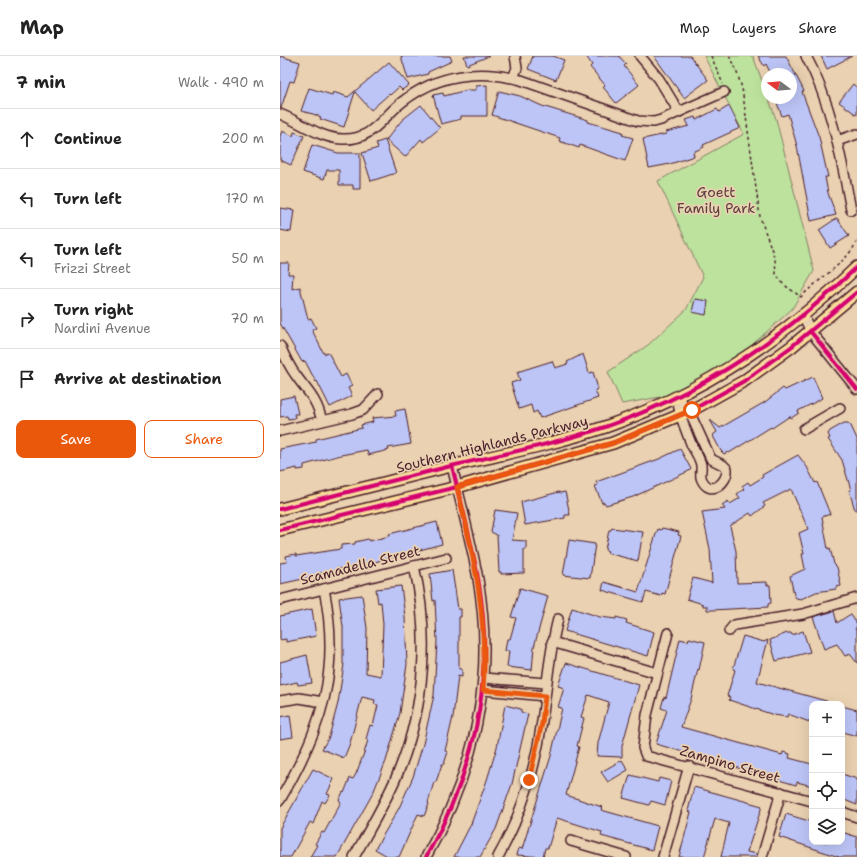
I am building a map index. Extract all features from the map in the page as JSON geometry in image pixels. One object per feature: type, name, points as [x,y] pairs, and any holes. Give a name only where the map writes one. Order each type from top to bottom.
[{"type":"main road","name":"Southern Highlands Parkway","points":[[280,509],[452,466],[531,449],[624,420],[677,396],[733,366],[803,315],[857,268]]},
{"type":"main road","points":[[280,530],[457,487],[607,445],[684,413],[719,395],[766,366],[811,332],[857,292]]},
{"type":"street","points":[[513,78],[517,68],[515,56]]},
{"type":"street","points":[[640,56],[659,79],[680,112]]},
{"type":"street","points":[[806,56],[822,92],[837,141],[851,210]]},
{"type":"street","points":[[280,114],[326,136],[339,139],[352,139],[369,133],[381,124],[401,103],[424,87],[438,81],[477,74],[513,78],[638,121],[654,122],[724,92]]},
{"type":"street","points":[[837,141],[857,134]]},
{"type":"street","points":[[803,315],[811,332],[857,389]]},
{"type":"street","points":[[280,346],[295,374],[314,397],[319,408],[322,421]]},
{"type":"street","points":[[280,431],[363,410],[378,394]]},
{"type":"street","points":[[677,396],[701,465],[702,480],[705,485],[712,488],[719,486],[726,477],[727,469],[723,465],[711,459],[684,413]]},
{"type":"street","points":[[804,429],[840,408]]},
{"type":"street","points":[[426,857],[448,816],[464,774],[477,729],[484,678],[485,646],[478,580],[452,466]]},
{"type":"street","name":"Scamadella Street","points":[[280,600],[446,558]]},
{"type":"street","points":[[358,856],[400,768],[410,738],[418,704],[422,673],[423,636],[420,598],[414,566]]},
{"type":"street","points":[[280,800],[310,744],[323,702],[327,683],[331,646],[330,626],[324,589]]},
{"type":"street","points":[[729,631],[734,625],[803,614],[857,598]]},
{"type":"street","points":[[498,857],[518,812],[529,780],[542,723],[552,642],[558,619]]},
{"type":"street","points":[[552,642],[657,673],[668,633]]},
{"type":"street","name":"Zampino Street","points":[[657,673],[647,715],[643,752],[650,758],[662,759],[689,766],[809,800]]},
{"type":"street","points":[[484,678],[546,683]]},
{"type":"street","points":[[483,690],[545,696]]},
{"type":"street","points":[[280,701],[299,698],[323,702]]},
{"type":"street","points":[[663,857],[689,766]]},
{"type":"street","points":[[762,857],[781,792]]},
{"type":"street","points":[[845,813],[857,817]]},
{"type":"street","points":[[571,841],[626,857]]},
{"type":"path","points":[[711,56],[723,84],[724,92]]},
{"type":"path","points":[[729,56],[734,64],[742,88],[760,217],[775,259],[776,274],[783,284],[800,297],[835,269],[852,251],[857,242]]},
{"type":"green space","name":"Goett Family Park","points":[[704,56],[753,56],[761,78],[761,104],[771,104],[776,119],[814,271],[792,309],[731,364],[676,394],[622,404],[608,372],[648,345],[686,310],[703,277],[658,181],[744,134]]},
{"type":"building","points":[[280,56],[300,62],[294,82],[290,81],[281,108],[280,107]]},
{"type":"building","points":[[401,56],[450,56],[452,61],[428,72],[428,74],[408,79]]},
{"type":"building","points":[[464,56],[489,56],[467,65]]},
{"type":"building","points":[[533,56],[553,56],[564,60],[556,80],[528,69]]},
{"type":"building","points":[[586,56],[619,56],[626,64],[624,66],[639,85],[616,103],[603,87],[605,85],[590,67],[592,65]]},
{"type":"building","points":[[654,56],[690,56],[708,80],[684,98]]},
{"type":"building","points":[[758,56],[786,56],[792,68],[768,68],[766,64],[764,66]]},
{"type":"building","points":[[821,56],[852,56],[827,69]]},
{"type":"building","points":[[389,62],[409,85],[402,90],[399,87],[371,110],[355,92],[344,127],[320,119],[321,117],[313,114],[301,111],[309,88],[332,95],[333,92],[348,97]]},
{"type":"building","points":[[797,77],[804,91],[802,92],[819,137],[828,177],[825,177],[828,193],[836,215],[811,221],[797,146],[788,114],[782,116],[777,104],[797,104]]},
{"type":"building","points":[[853,84],[857,88],[857,115],[839,102]]},
{"type":"building","points":[[487,85],[487,116],[461,116],[461,119],[441,124],[433,95],[443,93],[444,96],[467,90],[476,90],[476,86]]},
{"type":"building","points":[[499,91],[520,96],[542,106],[623,132],[622,135],[633,138],[625,161],[580,145],[579,148],[559,141],[560,138],[492,115]]},
{"type":"building","points":[[421,105],[440,128],[423,142],[421,139],[405,157],[386,140],[402,120]]},
{"type":"building","points":[[729,106],[740,128],[703,145],[704,147],[693,152],[694,156],[670,164],[649,168],[643,139],[666,134],[666,132],[689,126],[686,120],[695,117],[696,120],[717,109],[719,112]]},
{"type":"building","points":[[282,131],[293,136],[294,132],[304,136],[291,165],[280,160],[280,136]]},
{"type":"building","points":[[385,140],[396,173],[371,181],[362,153],[378,148],[376,143]]},
{"type":"building","points":[[312,145],[338,153],[360,153],[360,189],[353,189],[353,185],[339,185],[339,170],[327,170],[324,179],[303,172]]},
{"type":"building","points":[[280,208],[294,210],[291,232],[280,230]]},
{"type":"building","points":[[837,218],[849,236],[830,248],[819,230]]},
{"type":"building","points":[[280,263],[289,263],[288,274],[293,274],[292,289],[300,287],[308,319],[311,318],[316,328],[312,330],[324,354],[328,352],[341,377],[346,374],[352,386],[348,388],[352,396],[330,407],[317,381],[316,382],[305,361],[302,362],[280,323]]},
{"type":"building","points":[[695,299],[708,301],[706,315],[692,312]]},
{"type":"building","points":[[583,354],[589,373],[593,372],[598,389],[595,390],[598,398],[540,418],[537,411],[533,413],[531,405],[519,409],[511,383],[520,380],[517,372],[552,361],[555,368],[568,364],[567,362]]},
{"type":"building","points":[[813,377],[822,398],[798,411],[799,413],[791,418],[790,416],[729,453],[724,454],[721,451],[713,435],[717,432],[710,420],[720,428],[765,402],[783,388],[785,390]]},
{"type":"building","points":[[294,396],[298,414],[294,414],[295,418],[288,419],[287,416],[280,417],[280,399]]},
{"type":"building","points":[[405,409],[411,444],[388,448],[389,450],[368,455],[367,450],[341,455],[304,465],[304,469],[297,470],[297,468],[280,472],[280,449],[316,442],[316,439],[362,428],[361,425],[373,422],[372,418],[396,416],[395,411]]},
{"type":"building","points":[[844,423],[848,423],[851,426],[857,439],[857,510],[855,510],[849,490],[851,490],[842,460],[828,439],[830,438],[828,434],[830,431]]},
{"type":"building","points":[[680,449],[691,469],[689,471],[633,497],[606,505],[604,502],[602,503],[595,486],[598,485],[596,482],[659,459]]},
{"type":"building","points":[[798,455],[807,467],[815,483],[817,482],[830,514],[822,517],[828,549],[830,548],[834,564],[837,567],[841,586],[836,587],[836,589],[816,592],[801,599],[796,598],[794,595],[790,576],[805,569],[802,554],[804,554],[799,533],[808,529],[791,489],[763,503],[765,506],[752,516],[750,513],[730,526],[736,551],[737,583],[767,582],[767,585],[770,585],[771,603],[768,604],[768,607],[707,610],[707,606],[703,606],[703,604],[687,599],[693,578],[712,583],[710,549],[702,512],[725,509],[722,505],[728,501],[730,504],[740,498],[737,494],[744,489],[742,486],[748,482],[750,485],[763,477],[762,475]]},
{"type":"building","points":[[559,492],[565,492],[570,515],[565,515],[565,518],[525,525],[521,502]]},
{"type":"building","points":[[495,510],[517,513],[512,540],[526,541],[526,549],[524,549],[524,573],[501,574],[501,572],[499,572],[497,535],[491,532]]},
{"type":"building","points":[[437,522],[442,544],[356,567],[320,573],[321,575],[280,584],[280,563],[287,562],[286,556],[296,554],[296,556],[341,549],[341,545],[355,544],[355,542],[368,539],[369,541],[390,536],[389,534]]},
{"type":"building","points":[[612,528],[643,532],[638,561],[607,553],[608,551],[605,550],[609,530]]},
{"type":"building","points":[[662,528],[679,532],[678,535],[681,536],[665,594],[662,593],[661,596],[646,592],[643,602],[602,590],[604,582],[638,592],[656,534],[658,529],[661,530]]},
{"type":"building","points":[[569,540],[595,544],[590,578],[563,575]]},
{"type":"building","points":[[452,570],[458,609],[461,609],[461,617],[459,617],[459,669],[462,669],[462,677],[458,676],[453,717],[445,751],[448,752],[436,782],[434,782],[429,804],[424,816],[418,814],[399,857],[389,857],[375,849],[399,808],[413,777],[423,744],[434,695],[437,641],[435,600],[433,601],[430,574]]},
{"type":"building","points":[[401,586],[405,617],[407,664],[400,713],[386,761],[373,793],[337,857],[310,857],[317,845],[315,844],[322,832],[324,833],[341,802],[339,800],[343,792],[344,793],[350,778],[353,779],[356,774],[368,740],[366,739],[370,725],[373,726],[378,705],[374,704],[375,700],[362,697],[350,743],[344,758],[322,749],[329,737],[338,703],[344,664],[343,627],[339,598],[362,595],[367,628],[366,673],[381,676],[383,624],[381,602],[378,603],[376,589]]},
{"type":"building","points":[[520,588],[548,596],[534,647],[532,670],[507,667],[509,651],[505,651],[507,639],[510,639],[516,618],[511,617]]},
{"type":"building","points":[[572,608],[600,617],[616,619],[616,617],[627,620],[626,623],[654,632],[648,656],[565,631]]},
{"type":"building","points":[[312,609],[316,636],[286,642],[286,639],[280,640],[280,616]]},
{"type":"building","points":[[834,611],[837,623],[851,615],[857,624],[857,627],[855,628],[857,632],[857,663],[850,654],[845,656],[837,644],[824,649],[813,617]]},
{"type":"building","points":[[803,631],[810,652],[776,661],[770,640],[787,633],[791,633],[792,635]]},
{"type":"building","points":[[743,636],[764,642],[768,640],[757,682],[826,701],[809,701],[809,722],[788,714],[787,717],[774,715],[729,700],[730,697],[727,696],[735,670],[733,669]]},
{"type":"building","points":[[689,638],[705,642],[691,699],[681,727],[782,755],[783,752],[790,754],[789,758],[809,763],[809,785],[797,782],[796,785],[656,744],[667,710],[661,708],[664,697],[666,698],[680,639],[688,641]]},
{"type":"building","points":[[307,655],[312,683],[298,685],[297,682],[280,686],[280,662]]},
{"type":"building","points":[[566,663],[639,685],[622,746],[622,757],[597,756],[598,743],[609,702],[588,695],[581,717],[584,718],[577,746],[579,747],[566,795],[602,807],[601,810],[658,826],[652,850],[601,836],[602,832],[557,818],[548,848],[545,848],[543,857],[517,855],[519,848],[522,849],[551,756],[562,708],[558,707],[564,688],[558,686]]},
{"type":"building","points":[[505,705],[521,709],[521,712],[528,714],[512,784],[496,829],[480,857],[454,857],[471,824],[487,780],[497,747]]},
{"type":"building","points":[[845,707],[857,710],[857,736],[845,733]]},
{"type":"building","points":[[290,715],[293,737],[280,739],[280,717]]},
{"type":"building","points":[[622,760],[628,770],[608,782],[601,772]]},
{"type":"building","points":[[313,769],[334,779],[327,794],[330,795],[325,803],[322,801],[313,824],[310,822],[291,857],[280,857],[280,828]]},
{"type":"building","points":[[630,775],[658,782],[659,778],[671,781],[665,805],[651,801],[649,805],[623,798]]},
{"type":"building","points":[[845,775],[857,779],[857,805],[845,800]]},
{"type":"building","points":[[694,787],[762,806],[747,852],[757,854],[756,857],[721,857],[729,823],[715,819],[704,857],[679,857],[691,812],[688,811]]},
{"type":"building","points":[[786,814],[809,821],[809,845],[845,845],[845,833],[857,837],[857,857],[839,857],[779,837]]},
{"type":"cycle path","points":[[280,509],[451,466],[567,439],[640,414],[674,398],[740,361],[801,317],[857,267]]},
{"type":"cycle path","points":[[280,530],[457,487],[613,443],[692,410],[744,381],[791,347],[857,292]]},
{"type":"cycle path","points":[[811,332],[857,389]]},
{"type":"cycle path","points":[[426,857],[443,824],[457,791],[477,722],[482,687],[484,652],[483,616],[478,579],[452,466]]},
{"type":"route","points":[[529,780],[534,765],[542,723],[545,696],[483,690],[485,646],[478,580],[473,551],[457,487],[613,443],[692,410]]}]
